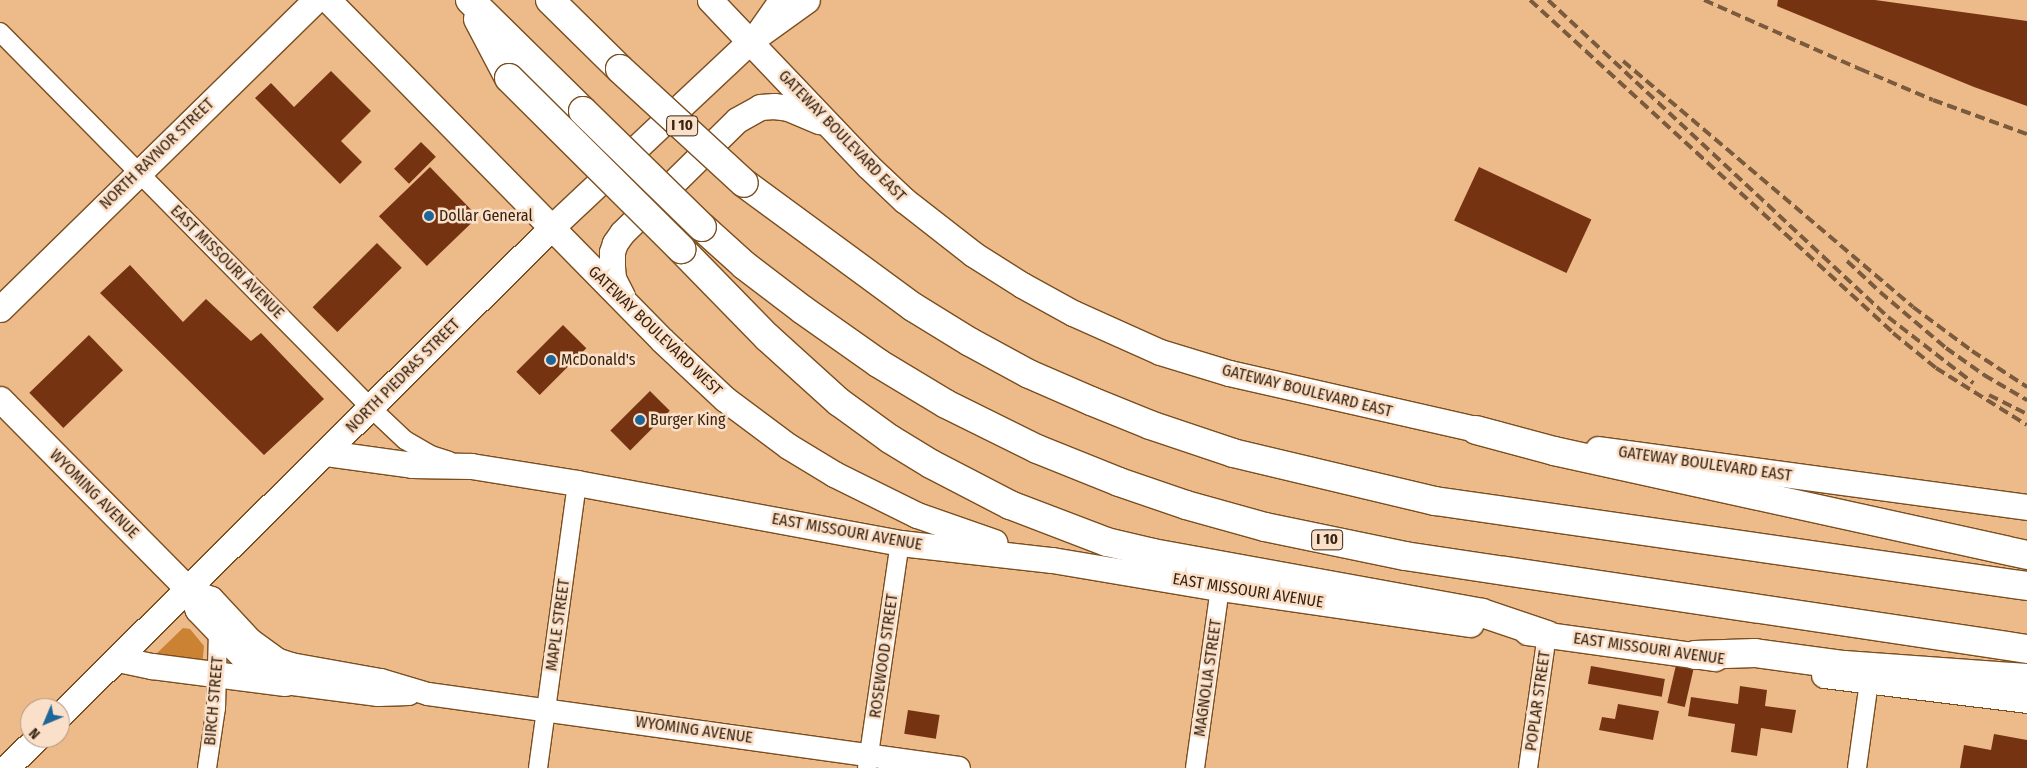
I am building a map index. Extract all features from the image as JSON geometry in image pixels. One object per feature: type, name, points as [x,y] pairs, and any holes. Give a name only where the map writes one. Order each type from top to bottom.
[{"type":"highway","points":[[469,0],[509,78],[767,337],[839,402],[931,464],[1010,504],[1067,528],[1126,546],[1482,614],[1547,635]]},
{"type":"highway","name":"I 10","points":[[469,0],[702,227],[744,265],[804,310],[878,363],[946,404],[1037,448],[1118,482],[1186,505],[1265,527],[1404,556],[2027,649]]},
{"type":"highway","name":"I 10","points":[[550,0],[620,69],[744,183],[913,307],[970,342],[1029,374],[1091,402],[1150,425],[1234,453],[1435,501],[2027,586]]},
{"type":"highway","points":[[1476,430],[1554,451],[2027,555]]},
{"type":"highway","points":[[1696,655],[1755,654],[1844,665],[2027,678]]},
{"type":"main road","name":"NORTH RAYNOR STREET","points":[[0,309],[316,0]]},
{"type":"main road","name":"GATEWAY BOULEVARD WEST","points":[[328,0],[551,228],[725,399],[788,446],[884,500],[948,528],[1052,560]]},
{"type":"main road","name":"GATEWAY BOULEVARD EAST","points":[[710,0],[830,126],[904,200],[973,254],[1022,285],[1114,333],[1160,352],[1229,373],[1476,430],[1661,458],[2027,507]]},
{"type":"main road","name":"NORTH PIEDRAS STREET","points":[[70,705],[372,408],[551,228],[750,41],[807,0]]},
{"type":"main road","points":[[625,302],[613,278],[612,252],[615,243],[622,233],[737,120],[760,107],[774,106],[788,108],[830,126]]},
{"type":"main road","name":"WYOMING AVENUE","points":[[0,399],[188,589]]},
{"type":"main road","name":"EAST MISSOURI AVENUE","points":[[326,453],[412,465],[471,466],[577,483],[900,543],[1052,560],[1220,588],[1696,655],[1869,682],[2027,700]]},
{"type":"main road","points":[[118,659],[217,675],[285,682]]},
{"type":"main road","points":[[5,768],[26,748]]},
{"type":"street","name":"NORTH PIEDRAS STREET","points":[[750,41],[778,0]]},
{"type":"street","name":"EAST MISSOURI AVENUE","points":[[0,32],[405,440],[418,448],[449,461],[471,466]]},
{"type":"street","name":"MAPLE STREET","points":[[538,768],[577,483]]},
{"type":"street","name":"ROSEWOOD STREET","points":[[868,762],[900,543]]},
{"type":"street","name":"MAGNOLIA STREET","points":[[1196,768],[1220,588]]},
{"type":"street","name":"WYOMING AVENUE","points":[[188,589],[198,612],[248,664],[285,682],[317,677]]},
{"type":"street","name":"WYOMING AVENUE","points":[[188,589],[212,598],[251,640],[264,651],[317,677],[378,696],[428,694],[547,709],[868,762],[959,768]]},
{"type":"street","name":"BIRCH STREET","points":[[207,768],[216,708],[218,634]]},
{"type":"street","name":"POPLAR STREET","points":[[1528,768],[1547,635]]},
{"type":"street","points":[[1857,768],[1869,682]]},
{"type":"street","points":[[0,765],[5,768]]},
{"type":"shaded area","points":[[183,628],[190,629],[204,646],[202,667],[154,656]]},
{"type":"building","points":[[1778,0],[1875,0],[2027,21],[2027,106],[1974,87],[1777,6]]},
{"type":"building","points":[[331,71],[371,111],[341,141],[362,162],[340,184],[255,98],[271,83],[294,107]]},
{"type":"building","points":[[421,142],[436,157],[409,184],[394,169]]},
{"type":"building","name":"Dollar General","points":[[430,167],[478,217],[427,266],[379,216]]},
{"type":"building","points":[[1479,167],[1591,219],[1566,273],[1454,220]]},
{"type":"building","points":[[377,243],[402,268],[337,332],[313,307]]},
{"type":"building","points":[[130,265],[183,322],[206,299],[251,341],[261,333],[324,399],[264,455],[100,293]]},
{"type":"building","name":"McDonald's","points":[[563,325],[586,348],[540,395],[516,372]]},
{"type":"building","points":[[89,335],[123,370],[63,428],[29,393]]},
{"type":"building","name":"Burger King","points":[[650,391],[670,411],[630,450],[610,431]]},
{"type":"building","points":[[1676,665],[1694,669],[1685,707],[1667,703]]},
{"type":"building","points":[[1591,666],[1665,679],[1662,697],[1588,684]]},
{"type":"building","points":[[1740,686],[1767,690],[1765,706],[1796,710],[1792,733],[1761,728],[1757,756],[1731,752],[1735,724],[1688,716],[1691,697],[1738,704]]},
{"type":"building","points":[[1618,704],[1659,711],[1653,740],[1599,730],[1602,717],[1615,719]]},
{"type":"building","points":[[908,710],[940,715],[936,739],[904,734]]},
{"type":"building","points":[[1994,734],[2027,740],[2027,768],[1960,768],[1964,745],[1991,750]]},
{"type":"railway","points":[[1530,0],[1893,333],[1936,368],[2027,425]]},
{"type":"railway","points":[[1548,0],[1888,317],[1973,383]]},
{"type":"railway","points":[[1704,0],[1933,100],[2027,134]]},
{"type":"railway","points":[[1623,61],[1913,307],[1972,351],[2027,387]]},
{"type":"railway","points":[[1847,261],[1880,292],[1946,348],[1984,375],[2027,400]]},
{"type":"railway","points":[[1989,395],[2027,414]]},
{"type":"place","name":"Dollar General","points":[[429,216]]},
{"type":"place","name":"McDonald's","points":[[551,360]]},
{"type":"place","name":"Burger King","points":[[640,420]]}]
